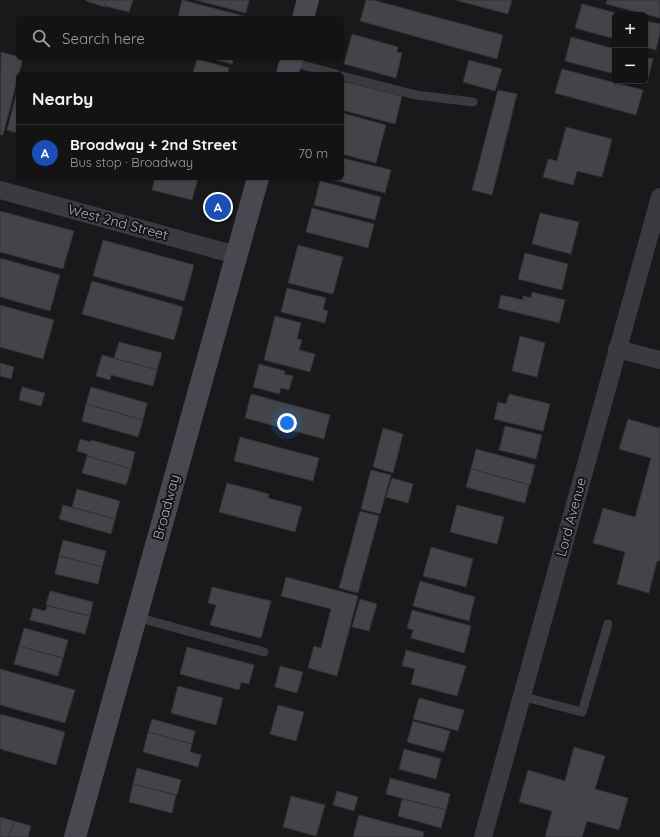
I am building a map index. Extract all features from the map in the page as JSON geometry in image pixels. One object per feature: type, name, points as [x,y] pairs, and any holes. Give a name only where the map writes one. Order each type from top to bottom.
[{"type":"street","points":[[304,16],[308,0]]},
{"type":"street","name":"Broadway","points":[[75,837],[257,180]]},
{"type":"street","name":"West 2nd Street","points":[[0,190],[236,255]]},
{"type":"street","name":"Lord Avenue","points":[[483,837],[660,197]]},
{"type":"street","points":[[617,349],[660,360]]},
{"type":"lane","points":[[290,65],[326,72]]},
{"type":"lane","points":[[344,77],[416,95],[473,102]]},
{"type":"lane","points":[[136,617],[264,652]]},
{"type":"lane","points":[[522,696],[582,712],[608,624]]},
{"type":"building","points":[[106,0],[105,7],[86,1]]},
{"type":"building","points":[[106,0],[133,0],[129,12],[105,6]]},
{"type":"building","points":[[182,0],[244,16],[178,16]]},
{"type":"building","points":[[195,0],[249,0],[246,13]]},
{"type":"building","points":[[366,0],[373,0],[503,35],[497,59],[360,21]]},
{"type":"building","points":[[455,0],[512,0],[508,14]]},
{"type":"building","points":[[607,0],[660,0],[660,18],[648,15],[648,12],[637,12],[606,4]]},
{"type":"building","points":[[582,4],[613,12],[612,38],[575,28]]},
{"type":"building","points":[[648,22],[660,24],[660,33],[656,50],[648,48]]},
{"type":"building","points":[[352,34],[398,47],[397,52],[402,53],[396,78],[344,64]]},
{"type":"building","points":[[571,37],[612,48],[612,73],[565,61]]},
{"type":"building","points":[[1,52],[16,56],[16,60],[22,60],[19,72],[16,72],[16,85],[3,135],[0,135]]},
{"type":"building","points":[[648,58],[653,59],[648,79]]},
{"type":"building","points":[[197,60],[229,68],[228,72],[193,72]]},
{"type":"building","points":[[217,60],[233,60],[232,64]]},
{"type":"building","points":[[469,60],[502,69],[495,91],[463,82]]},
{"type":"building","points":[[562,69],[612,82],[612,84],[620,84],[643,90],[636,115],[555,93]]},
{"type":"building","points":[[344,82],[402,96],[395,124],[344,111]]},
{"type":"building","points":[[498,90],[517,94],[492,195],[472,190]]},
{"type":"building","points":[[16,96],[16,132],[7,130]]},
{"type":"building","points":[[344,114],[386,125],[376,163],[344,155]]},
{"type":"building","points":[[566,127],[612,139],[602,177],[577,171],[573,185],[543,177],[548,159],[557,161]]},
{"type":"building","points":[[344,158],[391,170],[385,193],[334,180],[344,180]]},
{"type":"building","points":[[154,180],[197,180],[192,200],[152,190]]},
{"type":"building","points":[[320,181],[381,197],[375,220],[314,205]]},
{"type":"building","points":[[312,208],[374,224],[368,248],[306,232]]},
{"type":"building","points":[[0,211],[74,231],[63,269],[0,252]]},
{"type":"building","points":[[540,213],[579,222],[571,254],[532,244]]},
{"type":"building","points":[[103,240],[194,265],[184,301],[93,276]]},
{"type":"building","points":[[298,245],[343,257],[333,294],[288,283]]},
{"type":"building","points":[[525,253],[568,264],[562,290],[518,279]]},
{"type":"building","points":[[0,258],[60,275],[50,311],[0,297]]},
{"type":"building","points":[[92,281],[183,307],[174,340],[82,314]]},
{"type":"building","points":[[287,288],[326,298],[323,309],[328,311],[325,323],[281,312]]},
{"type":"building","points":[[532,292],[565,300],[559,323],[498,308],[501,295],[523,300],[523,296],[531,298]]},
{"type":"building","points":[[0,305],[54,320],[43,359],[0,347]]},
{"type":"building","points":[[275,316],[301,323],[297,339],[302,340],[299,350],[315,354],[310,372],[264,360]]},
{"type":"building","points":[[520,336],[545,343],[537,377],[512,371]]},
{"type":"building","points":[[119,342],[162,353],[157,370],[114,358]]},
{"type":"building","points":[[102,355],[157,370],[153,386],[111,375],[110,380],[96,376]]},
{"type":"building","points":[[0,363],[14,367],[11,379],[0,376]]},
{"type":"building","points":[[259,364],[285,371],[284,374],[293,376],[289,390],[281,388],[279,394],[253,387]]},
{"type":"building","points":[[22,387],[45,393],[41,406],[19,400]]},
{"type":"building","points":[[91,387],[147,403],[143,420],[86,404]]},
{"type":"building","points":[[251,394],[330,415],[324,439],[245,418]]},
{"type":"building","points":[[509,394],[550,404],[543,431],[494,419],[498,402],[506,404]]},
{"type":"building","points":[[86,404],[143,420],[138,437],[82,421]]},
{"type":"building","points":[[628,419],[659,428],[660,426],[660,561],[657,561],[649,593],[617,584],[625,552],[593,543],[603,508],[635,517],[651,458],[619,449]]},
{"type":"building","points":[[505,426],[542,435],[536,459],[499,450]]},
{"type":"building","points":[[383,428],[403,434],[393,473],[373,467]]},
{"type":"building","points":[[240,437],[319,458],[313,481],[234,461]]},
{"type":"building","points":[[80,439],[91,442],[91,440],[135,452],[131,469],[87,456],[87,454],[77,451]]},
{"type":"building","points":[[476,449],[535,465],[530,485],[471,469]]},
{"type":"building","points":[[87,456],[131,469],[126,485],[82,473]]},
{"type":"building","points":[[471,469],[529,485],[525,503],[466,487]]},
{"type":"building","points":[[371,470],[391,475],[380,514],[361,509]]},
{"type":"building","points":[[392,478],[413,484],[408,503],[386,497]]},
{"type":"building","points":[[227,483],[269,494],[268,498],[302,507],[295,532],[219,512]]},
{"type":"building","points":[[77,489],[120,501],[115,519],[72,507]]},
{"type":"building","points":[[63,505],[115,519],[111,534],[59,519]]},
{"type":"building","points":[[457,505],[504,517],[497,544],[450,532]]},
{"type":"building","points":[[360,511],[379,516],[358,593],[339,588]]},
{"type":"building","points":[[63,540],[106,551],[102,567],[59,556]]},
{"type":"building","points":[[431,547],[473,559],[466,587],[423,576]]},
{"type":"building","points":[[59,556],[102,567],[98,584],[55,574]]},
{"type":"building","points":[[286,577],[358,596],[337,676],[308,668],[314,646],[321,648],[331,609],[281,596]]},
{"type":"building","points":[[420,581],[475,597],[469,621],[413,606]]},
{"type":"building","points":[[212,587],[271,601],[261,638],[210,625],[216,605],[208,603]]},
{"type":"building","points":[[50,591],[93,602],[90,616],[46,605]]},
{"type":"building","points":[[360,599],[377,604],[369,631],[352,627]]},
{"type":"building","points":[[47,606],[90,616],[85,634],[30,620],[33,608],[45,611]]},
{"type":"building","points":[[412,610],[471,626],[464,653],[411,638],[413,630],[407,628]]},
{"type":"building","points":[[24,628],[68,640],[63,658],[19,646]]},
{"type":"building","points":[[19,646],[63,658],[58,676],[14,664]]},
{"type":"building","points":[[187,647],[254,665],[249,684],[241,682],[239,690],[180,674]]},
{"type":"building","points":[[406,650],[466,666],[457,696],[411,684],[415,669],[402,666]]},
{"type":"building","points":[[280,666],[303,672],[297,693],[275,687]]},
{"type":"building","points":[[0,669],[75,690],[65,723],[0,705]]},
{"type":"building","points":[[178,686],[223,698],[216,725],[171,713]]},
{"type":"building","points":[[419,698],[464,710],[458,731],[413,719]]},
{"type":"building","points":[[278,705],[304,712],[296,741],[270,734]]},
{"type":"building","points":[[0,714],[65,732],[56,765],[0,749]]},
{"type":"building","points":[[152,719],[195,731],[192,744],[148,732]]},
{"type":"building","points":[[413,721],[450,731],[444,752],[407,742]]},
{"type":"building","points":[[148,732],[192,744],[190,752],[201,755],[198,767],[143,752]]},
{"type":"building","points":[[574,747],[605,756],[595,789],[628,798],[619,830],[587,821],[582,837],[545,837],[552,811],[519,802],[528,770],[565,781]]},
{"type":"building","points":[[404,749],[441,759],[436,779],[399,769]]},
{"type":"building","points":[[137,768],[181,780],[177,795],[133,784]]},
{"type":"building","points":[[390,778],[450,794],[446,810],[386,794]]},
{"type":"building","points":[[133,784],[176,795],[172,813],[129,802]]},
{"type":"building","points":[[337,791],[358,797],[354,811],[333,805]]},
{"type":"building","points":[[291,796],[325,805],[316,836],[283,827]]},
{"type":"building","points":[[402,799],[446,810],[441,828],[398,816]]},
{"type":"building","points":[[359,815],[424,832],[423,837],[353,837]]},
{"type":"building","points":[[0,817],[14,821],[9,837],[0,837]]},
{"type":"building","points":[[14,821],[31,826],[28,837],[9,837]]},
{"type":"place","name":"Broadway + 2nd Street","points":[[218,207]]}]
